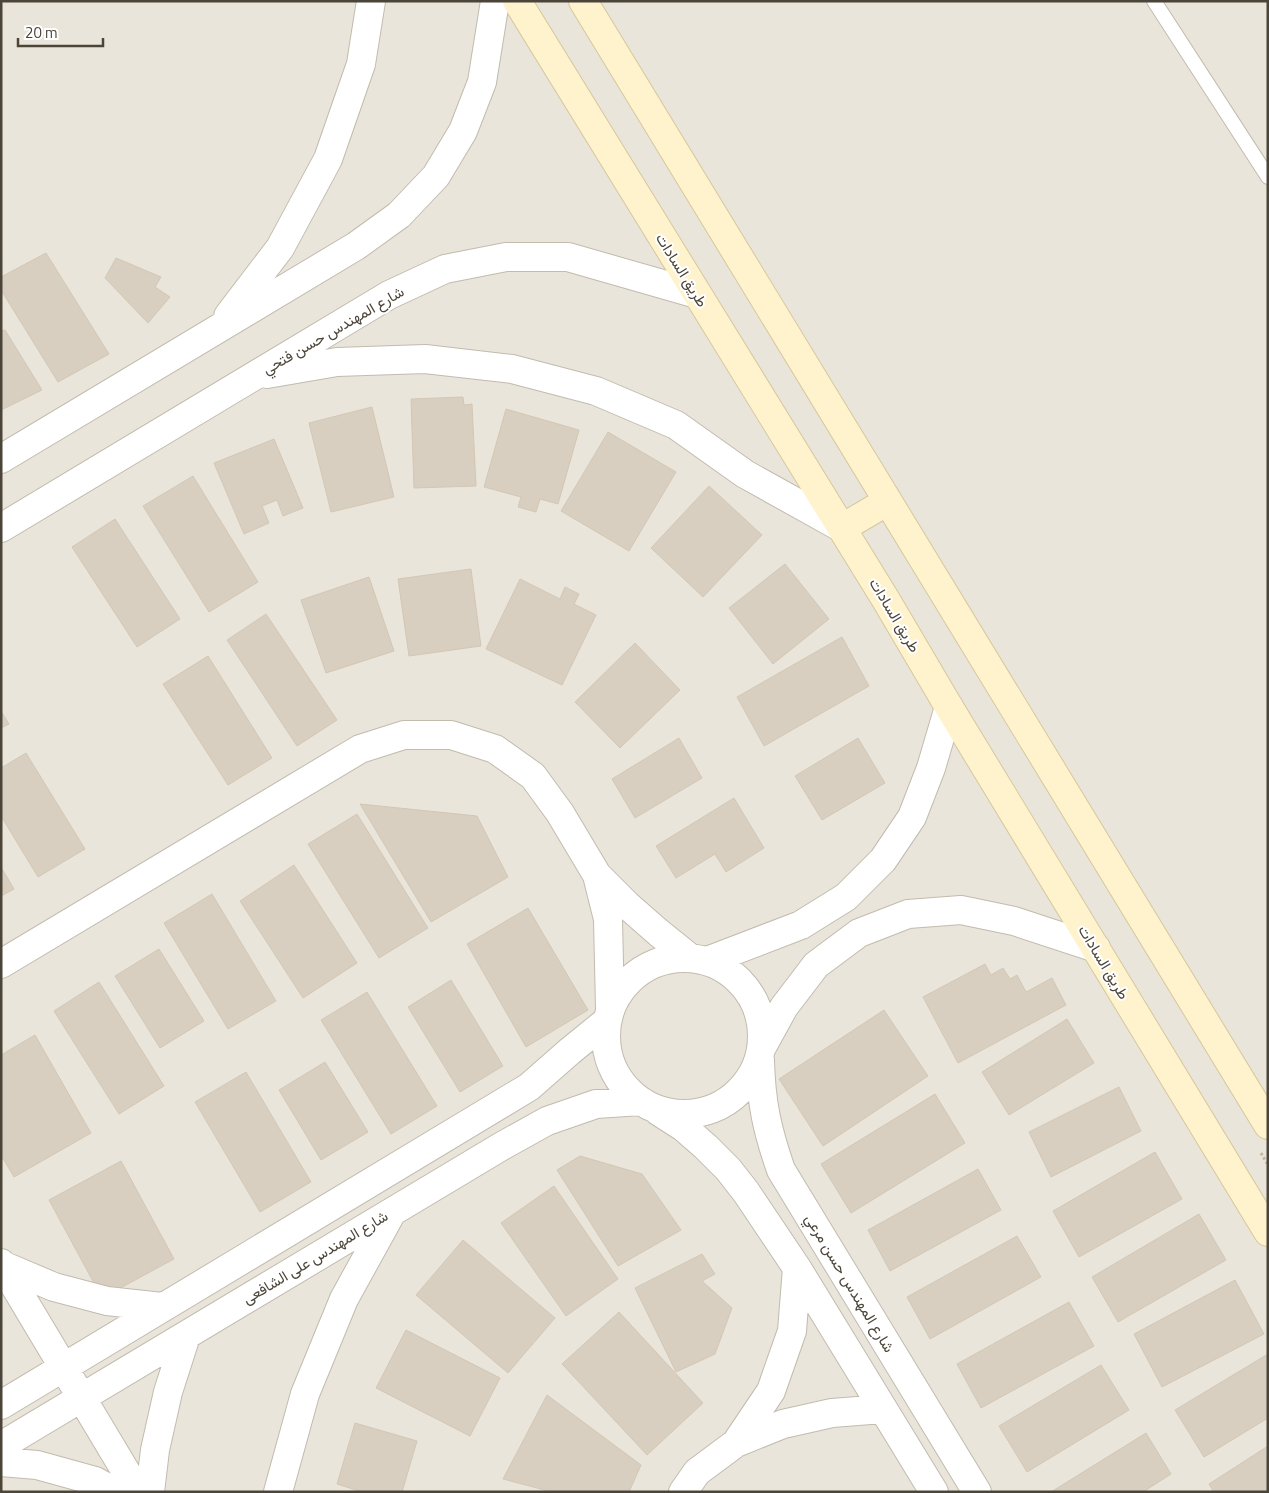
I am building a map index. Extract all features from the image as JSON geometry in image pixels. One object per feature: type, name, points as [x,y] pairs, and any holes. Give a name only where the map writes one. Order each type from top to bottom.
[{"type":"main road","name":"طريق السادات","points":[[517,1],[886,600],[1268,1232]]},
{"type":"main road","points":[[583,1],[1268,1125]]},
{"type":"main road","points":[[842,528],[888,501]]},
{"type":"street","points":[[219,328],[280,248],[328,159],[361,64],[371,1]]},
{"type":"street","points":[[1,459],[356,246],[400,215],[436,176],[463,131],[482,82],[495,1]]},
{"type":"street","name":"شارع المهندس حسن فتحي","points":[[1,528],[389,295],[445,270],[506,256],[568,257],[697,294]]},
{"type":"street","points":[[251,377],[337,362],[425,359],[512,369],[596,392],[676,425],[745,474],[842,528]]},
{"type":"street","points":[[699,959],[801,925],[846,897],[883,860],[912,817],[931,768],[949,707]]},
{"type":"street","points":[[1,964],[360,749],[404,735],[451,735],[495,749],[533,776],[560,813],[597,875],[659,933],[699,959]]},
{"type":"street","points":[[1,1405],[529,1087],[570,1051],[609,1015],[608,919],[597,875]]},
{"type":"street","points":[[649,1106],[682,1114],[707,1110],[729,1100],[747,1082],[784,1007],[816,965],[859,933],[908,914],[961,910],[1014,920],[1096,948]]},
{"type":"street","points":[[760,1054],[762,1024],[754,1000],[740,980],[720,966],[699,959],[682,957],[656,962],[632,977],[615,998],[605,1033],[607,1053],[615,1072],[626,1089],[683,1127],[728,1169],[746,1192],[797,1268],[934,1492]]},
{"type":"street","name":"شارع المهندس حسن مرعي","points":[[760,1054],[760,1089],[764,1117],[781,1170],[977,1492]]},
{"type":"street","name":"شارع المهندس على الشافعى","points":[[1,1446],[394,1210],[547,1121],[596,1104],[649,1106]]},
{"type":"street","points":[[746,1192],[754,1180],[767,1172],[781,1170]]},
{"type":"street","points":[[278,1492],[305,1394],[323,1350],[344,1299],[394,1210]]},
{"type":"street","points":[[2,1268],[54,1287],[107,1301],[162,1307]]},
{"type":"street","points":[[2,1268],[138,1492]]},
{"type":"street","points":[[736,1443],[771,1391],[792,1331],[797,1268]]},
{"type":"street","points":[[150,1492],[155,1450],[168,1392],[186,1336]]},
{"type":"street","points":[[683,1492],[697,1472],[736,1443],[783,1424],[832,1413],[883,1409]]},
{"type":"street","points":[[1,1462],[37,1465],[95,1481],[115,1492]]},
{"type":"lane","points":[[1154,1],[1268,177]]},
{"type":"shaded area","points":[[1,1],[1268,1],[1268,1492],[1,1492]]},
{"type":"building","points":[[46,253],[109,354],[58,382],[1,290],[1,277]]},
{"type":"building","points":[[116,258],[161,277],[155,287],[170,297],[148,323],[105,278]]},
{"type":"building","points":[[5,330],[42,390],[1,410],[1,331]]},
{"type":"building","points":[[463,397],[464,405],[472,404],[476,486],[414,488],[411,399]]},
{"type":"building","points":[[372,407],[394,497],[331,512],[309,423]]},
{"type":"building","points":[[506,409],[579,430],[558,504],[540,499],[536,512],[518,507],[521,497],[484,487]]},
{"type":"building","points":[[608,432],[676,472],[629,551],[561,511]]},
{"type":"building","points":[[274,439],[303,508],[283,516],[277,500],[262,506],[269,523],[244,534],[214,463]]},
{"type":"building","points":[[193,476],[258,582],[209,612],[143,506]]},
{"type":"building","points":[[709,486],[762,535],[703,597],[651,548]]},
{"type":"building","points":[[115,519],[180,619],[137,647],[72,547]]},
{"type":"building","points":[[785,564],[829,619],[773,664],[729,608]]},
{"type":"building","points":[[471,569],[481,646],[409,656],[398,579]]},
{"type":"building","points":[[369,577],[394,651],[326,673],[301,600]]},
{"type":"building","points":[[520,579],[560,599],[565,587],[579,594],[574,604],[596,615],[562,685],[486,649]]},
{"type":"building","points":[[266,614],[337,720],[297,746],[227,640]]},
{"type":"building","points":[[842,637],[869,686],[764,746],[737,697]]},
{"type":"building","points":[[635,643],[680,690],[620,748],[575,702]]},
{"type":"building","points":[[208,656],[272,758],[228,785],[163,684]]},
{"type":"building","points":[[1,711],[9,724],[1,728]]},
{"type":"building","points":[[679,738],[702,778],[635,818],[612,779]]},
{"type":"building","points":[[858,738],[885,783],[822,820],[795,776]]},
{"type":"building","points":[[26,753],[85,849],[38,877],[1,816],[1,768]]},
{"type":"building","points":[[734,798],[764,848],[726,872],[715,854],[676,878],[656,846]]},
{"type":"building","points":[[360,804],[477,816],[508,877],[431,922]]},
{"type":"building","points":[[357,814],[428,928],[379,958],[308,844]]},
{"type":"building","points":[[294,865],[357,963],[303,998],[240,901]]},
{"type":"building","points":[[1,867],[14,889],[1,896]]},
{"type":"building","points":[[212,894],[276,1001],[228,1029],[164,923]]},
{"type":"building","points":[[528,908],[588,1010],[526,1047],[467,944]]},
{"type":"building","points":[[159,949],[204,1021],[160,1048],[115,976]]},
{"type":"building","points":[[985,964],[991,975],[1003,968],[1010,979],[1017,975],[1026,992],[1052,978],[1066,1005],[958,1063],[923,997]]},
{"type":"building","points":[[451,980],[503,1066],[460,1092],[408,1007]]},
{"type":"building","points":[[99,982],[164,1086],[119,1114],[54,1011]]},
{"type":"building","points":[[367,992],[437,1106],[391,1134],[321,1020]]},
{"type":"building","points":[[884,1010],[928,1076],[823,1146],[779,1079]]},
{"type":"building","points":[[1067,1019],[1094,1063],[1009,1115],[982,1072]]},
{"type":"building","points":[[35,1035],[91,1133],[14,1177],[1,1155],[1,1055]]},
{"type":"building","points":[[325,1062],[368,1132],[321,1160],[279,1090]]},
{"type":"building","points":[[246,1072],[311,1182],[260,1212],[195,1102]]},
{"type":"building","points":[[1119,1087],[1141,1131],[1051,1177],[1029,1132]]},
{"type":"building","points":[[935,1094],[965,1143],[851,1213],[821,1164]]},
{"type":"building","points":[[1155,1152],[1182,1199],[1079,1257],[1053,1211]]},
{"type":"building","points":[[580,1156],[642,1174],[681,1230],[618,1266],[557,1170]]},
{"type":"building","points":[[121,1161],[174,1259],[102,1298],[49,1200]]},
{"type":"building","points":[[978,1169],[1001,1210],[890,1271],[868,1230]]},
{"type":"building","points":[[554,1186],[618,1279],[566,1316],[501,1223]]},
{"type":"building","points":[[1199,1214],[1226,1260],[1118,1322],[1092,1277]]},
{"type":"building","points":[[1017,1236],[1041,1277],[930,1339],[907,1297]]},
{"type":"building","points":[[463,1240],[555,1318],[508,1373],[416,1295]]},
{"type":"building","points":[[702,1254],[715,1274],[702,1281],[732,1308],[715,1354],[676,1372],[635,1288]]},
{"type":"building","points":[[1235,1280],[1264,1334],[1162,1387],[1134,1334]]},
{"type":"building","points":[[1069,1302],[1094,1346],[981,1408],[957,1364]]},
{"type":"building","points":[[619,1312],[703,1403],[647,1455],[562,1364]]},
{"type":"building","points":[[406,1330],[500,1378],[470,1436],[376,1388]]},
{"type":"building","points":[[1268,1354],[1268,1418],[1204,1457],[1175,1410]]},
{"type":"building","points":[[1101,1365],[1129,1410],[1027,1472],[999,1426]]},
{"type":"building","points":[[547,1395],[641,1465],[629,1492],[552,1492],[503,1479]]},
{"type":"building","points":[[355,1423],[417,1441],[402,1492],[362,1492],[337,1484]]},
{"type":"building","points":[[1146,1433],[1171,1474],[1143,1492],[1051,1492]]},
{"type":"building","points":[[1268,1446],[1268,1492],[1214,1492],[1209,1484]]}]
